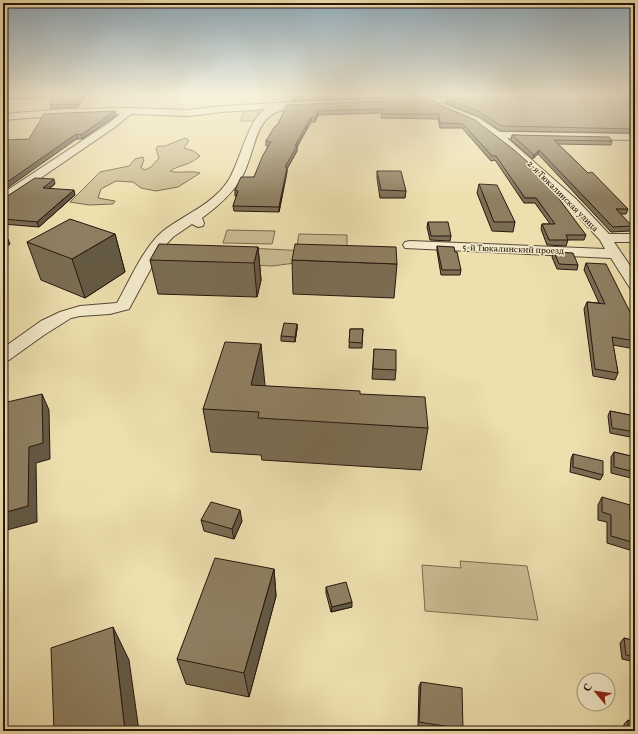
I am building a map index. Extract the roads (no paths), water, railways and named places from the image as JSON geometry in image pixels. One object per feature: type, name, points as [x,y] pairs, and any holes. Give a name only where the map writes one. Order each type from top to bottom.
[{"type":"street","points":[[3,198],[106,129]]},
{"type":"street","points":[[3,356],[67,314],[76,312],[106,311],[123,306],[155,248],[168,234],[197,220],[217,202],[234,180],[248,152],[254,129]]},
{"type":"street","name":"2-я Тюкалинская улица","points":[[490,129],[498,135],[566,197],[605,238],[635,285]]},
{"type":"street","points":[[498,135],[635,137]]},
{"type":"street","points":[[605,238],[635,238]]},
{"type":"street","name":"5-й Тюкалинский проезд","points":[[410,245],[615,254]]}]
